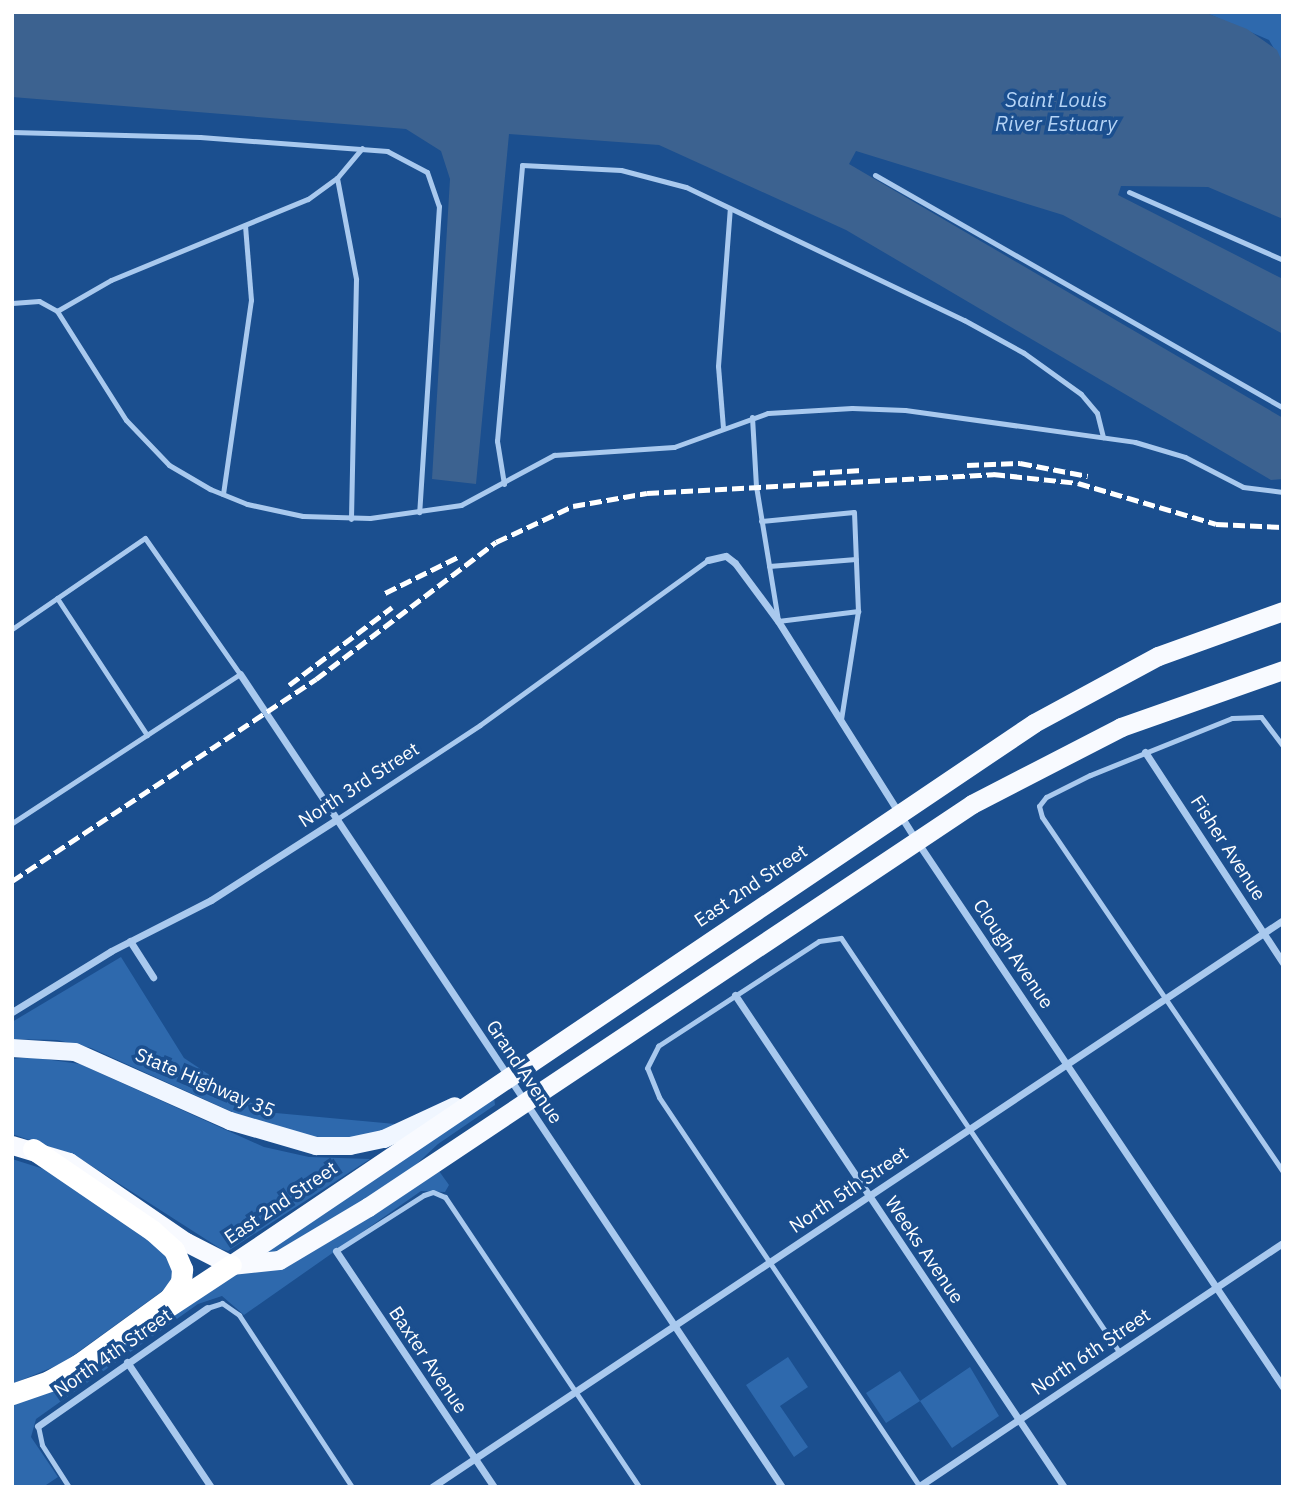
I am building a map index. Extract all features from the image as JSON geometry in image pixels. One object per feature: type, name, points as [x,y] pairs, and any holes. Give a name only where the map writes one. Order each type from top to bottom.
[{"type":"highway","name":"East 2nd Street","points":[[231,1265],[1077,697],[1196,639],[1283,611]]},
{"type":"highway","name":"East 2nd Street","points":[[231,1265],[270,1262],[305,1248],[524,1099],[916,840],[1083,744],[1167,707],[1283,670]]},
{"type":"highway","points":[[12,1394],[75,1367],[231,1265],[186,1242],[69,1162],[22,1147]]},
{"type":"highway","points":[[22,1147],[153,1231],[174,1250],[182,1269],[181,1282],[170,1297],[75,1367]]},
{"type":"main road","name":"State Highway 35","points":[[12,1048],[75,1052],[230,1121],[316,1146],[350,1146],[384,1139],[502,1081]]},
{"type":"street","name":"Clough Avenue","points":[[708,560],[726,556],[735,563],[778,621],[916,840],[1283,1387]]},
{"type":"street","name":"Grand Avenue","points":[[240,674],[337,819],[502,1081],[524,1099],[782,1487]]},
{"type":"street","name":"Fisher Avenue","points":[[1145,752],[1283,963]]},
{"type":"street","name":"North 3rd Street","points":[[12,1012],[130,941],[211,900],[337,819]]},
{"type":"street","name":"North 5th Street","points":[[432,1487],[1283,920]]},
{"type":"street","points":[[130,941],[153,977]]},
{"type":"street","name":"Weeks Avenue","points":[[736,995],[1064,1487]]},
{"type":"street","name":"North 6th Street","points":[[919,1486],[1283,1243]]},
{"type":"street","name":"Baxter Avenue","points":[[336,1251],[494,1487]]},
{"type":"street","name":"North 4th Street","points":[[38,1426],[207,1307]]},
{"type":"street","points":[[127,1362],[211,1487]]},
{"type":"lane","points":[[12,132],[362,148],[408,158],[427,172],[437,190],[419,512]]},
{"type":"lane","points":[[57,311],[111,280],[291,207],[337,178],[362,148]]},
{"type":"lane","points":[[504,484],[497,441],[522,164],[656,176],[730,208],[964,320],[1024,354],[1082,394],[1097,414],[1103,437]]},
{"type":"lane","points":[[876,175],[1283,408]]},
{"type":"lane","points":[[337,178],[355,263],[351,519]]},
{"type":"lane","points":[[1129,192],[1283,260]]},
{"type":"lane","points":[[723,428],[718,366],[730,208]]},
{"type":"lane","points":[[223,494],[251,300],[245,225]]},
{"type":"lane","points":[[12,303],[40,302],[57,311],[141,440],[169,466],[223,494],[278,512],[351,519],[461,505],[554,455],[674,447],[752,417],[811,409],[876,408],[1103,437],[1168,450],[1253,490],[1283,492]]},
{"type":"lane","points":[[752,417],[761,520],[778,621],[858,611]]},
{"type":"lane","points":[[761,520],[855,512],[858,611],[841,720]]},
{"type":"lane","points":[[12,629],[145,538],[240,674],[12,823]]},
{"type":"lane","points":[[769,566],[856,559]]},
{"type":"lane","name":"North 3rd Street","points":[[337,819],[480,725],[708,560]]},
{"type":"lane","points":[[57,598],[147,735]]},
{"type":"lane","points":[[1283,746],[1267,722],[1254,714],[1232,718],[1145,752],[1046,797],[1039,811],[1283,1171]]},
{"type":"lane","points":[[919,1486],[647,1074],[648,1059],[658,1046],[819,941],[841,938],[1119,1352]]},
{"type":"lane","points":[[336,1251],[424,1195],[433,1192],[444,1197],[639,1487]]},
{"type":"lane","points":[[207,1307],[222,1303],[239,1315],[352,1487]]},
{"type":"lane","points":[[38,1426],[42,1445],[69,1487]]},
{"type":"shaded area","points":[[1204,12],[1283,12],[1283,64],[1269,40]]},
{"type":"shaded area","points":[[121,957],[184,1058],[265,1112],[406,1125],[368,1136],[317,1139],[259,1124],[91,1048],[57,1040],[12,1039],[12,1022]]},
{"type":"shaded area","points":[[30,1057],[80,1064],[264,1147],[309,1157],[370,1159],[228,1251],[221,1249],[76,1156],[12,1134],[12,1059]]},
{"type":"shaded area","points":[[494,1097],[495,1105],[438,1144],[407,1173],[305,1238],[269,1254],[262,1248]]},
{"type":"shaded area","points":[[12,1159],[50,1171],[163,1248],[175,1268],[172,1284],[63,1363],[12,1384]]},
{"type":"shaded area","points":[[439,1171],[449,1185],[445,1192],[421,1191],[244,1315],[222,1296],[198,1304],[36,1419],[31,1437],[58,1477],[43,1487],[12,1487],[12,1402],[230,1270],[317,1249]]},
{"type":"shaded area","points":[[788,1357],[808,1387],[780,1406],[808,1447],[794,1457],[746,1385]]},
{"type":"shaded area","points":[[970,1367],[999,1416],[952,1448],[920,1401]]},
{"type":"shaded area","points":[[900,1371],[920,1401],[886,1423],[866,1393]]},
{"type":"water","name":"Saint Louis River Estuary","points":[[12,12],[1204,12],[1247,29],[1277,50],[1283,64],[1283,219],[1208,187],[1121,186],[1118,195],[1283,279],[1283,334],[1063,215],[856,151],[849,164],[1283,418],[1283,479],[1271,480],[846,230],[659,145],[509,134],[476,484],[432,479],[450,179],[441,151],[406,129],[12,97]]},
{"type":"railway","points":[[967,465],[1020,463],[1088,476]]},
{"type":"railway","points":[[813,473],[862,470]]},
{"type":"railway","points":[[12,881],[316,679],[496,542],[573,506],[647,493],[993,474],[1078,483],[1216,524],[1283,527]]},
{"type":"railway","points":[[385,593],[460,556]]},
{"type":"railway","points":[[289,685],[392,607]]}]
